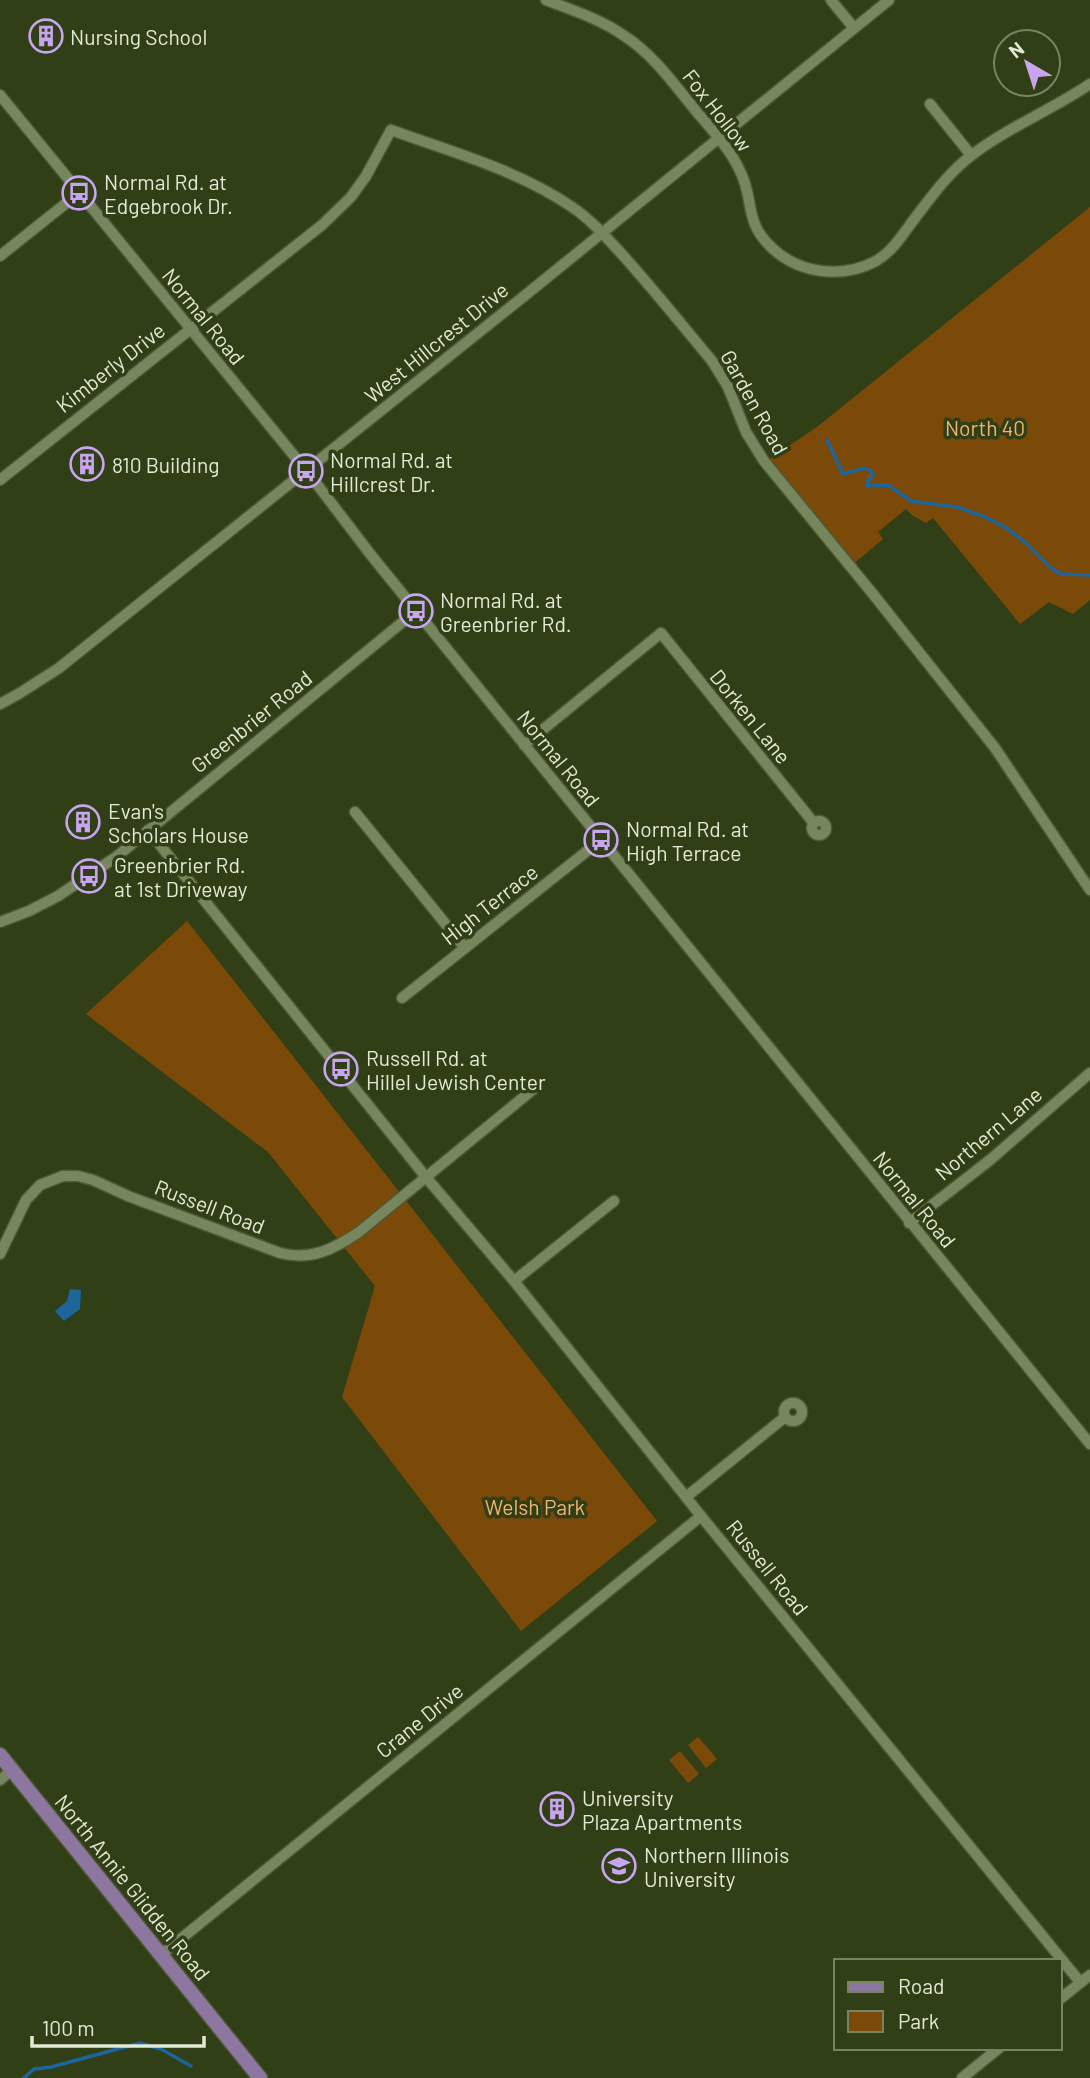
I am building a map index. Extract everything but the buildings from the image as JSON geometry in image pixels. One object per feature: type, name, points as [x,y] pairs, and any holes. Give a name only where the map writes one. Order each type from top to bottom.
[{"type":"main road","name":"North Annie Glidden Road","points":[[0,1755],[260,2078]]},
{"type":"street","name":"Fox Hollow","points":[[546,0],[607,25],[626,36],[660,66],[740,170],[750,213],[764,239],[795,264],[830,272],[854,269],[886,254],[934,194],[971,155],[1090,84]]},
{"type":"street","points":[[831,0],[854,28]]},
{"type":"street","name":"West Hillcrest Drive","points":[[0,704],[59,668],[889,0]]},
{"type":"street","name":"Normal Road","points":[[0,95],[1090,1444]]},
{"type":"street","points":[[930,104],[971,155]]},
{"type":"street","name":"Garden Road","points":[[342,207],[366,176],[391,130],[521,178],[575,208],[639,273],[712,360],[728,387],[746,432],[764,461],[995,748],[1090,890]]},
{"type":"street","points":[[0,256],[79,193]]},
{"type":"street","name":"Kimberly Drive","points":[[0,480],[342,207]]},
{"type":"street","name":"Greenbrier Road","points":[[0,922],[58,897],[116,857],[416,611]]},
{"type":"street","name":"Dorken Lane","points":[[524,745],[661,633],[813,822]]},
{"type":"street","points":[[355,812],[465,948]]},
{"type":"street","name":"Russell Road","points":[[148,830],[425,1176],[514,1282],[1061,1959]]},
{"type":"street","name":"High Terrace","points":[[402,998],[601,840]]},
{"type":"street","name":"Northern Lane","points":[[909,1223],[990,1160],[1090,1073]]},
{"type":"street","points":[[425,1176],[536,1087]]},
{"type":"street","name":"Russell Road","points":[[0,1254],[26,1200],[40,1185],[63,1176],[93,1180],[128,1196],[280,1253],[302,1257],[344,1243],[425,1176]]},
{"type":"street","points":[[514,1282],[614,1201]]},
{"type":"street","points":[[686,1497],[785,1417]]},
{"type":"street","name":"Crane Drive","points":[[161,1955],[701,1516]]},
{"type":"street","points":[[0,1780],[12,1770]]},
{"type":"street","name":"Russell Road","points":[[1062,1960],[1080,1982]]},
{"type":"street","points":[[1062,1997],[1090,1975]]},
{"type":"street","points":[[962,2078],[997,2050]]},
{"type":"green space","name":"North 40","points":[[1090,207],[1090,600],[1073,614],[1049,602],[1020,624],[933,518],[926,523],[906,509],[878,532],[883,539],[851,566],[766,461],[817,427]]},
{"type":"green space","name":"Welsh Park","points":[[187,921],[657,1521],[521,1631],[342,1397],[375,1286],[268,1152],[86,1014]]},
{"type":"green space","points":[[698,1737],[717,1759],[706,1768],[688,1745]]},
{"type":"green space","points":[[680,1751],[699,1774],[688,1783],[669,1760]]},
{"type":"water","points":[[70,1289],[81,1290],[80,1309],[64,1321],[55,1311],[67,1301]]},
{"type":"waterway","points":[[827,440],[843,474],[864,468],[873,475],[867,486],[888,485],[911,501],[957,507],[985,517],[1005,527],[1060,574],[1090,575]]},
{"type":"waterway","points":[[24,2078],[34,2069],[51,2067],[140,2043],[161,2049],[191,2066]]},
{"type":"place","name":"Nursing School","points":[[46,36]]},
{"type":"place","name":"Normal Rd. at Edgebrook Dr.","points":[[79,193]]},
{"type":"place","name":"810 Building","points":[[87,464]]},
{"type":"place","name":"Normal Rd. at Hillcrest Dr.","points":[[306,471]]},
{"type":"place","name":"Normal Rd. at Greenbrier Rd.","points":[[416,611]]},
{"type":"place","name":"Evan's Scholars House","points":[[83,822]]},
{"type":"place","name":"Normal Rd. at High Terrace","points":[[601,840]]},
{"type":"place","name":"Greenbrier Rd. at 1st Driveway","points":[[89,876]]},
{"type":"place","name":"Russell Rd. at Hillel Jewish Center","points":[[341,1069]]},
{"type":"place","name":"University Plaza Apartments","points":[[557,1809]]},
{"type":"place","name":"Northern Illinois University","points":[[619,1866]]}]
